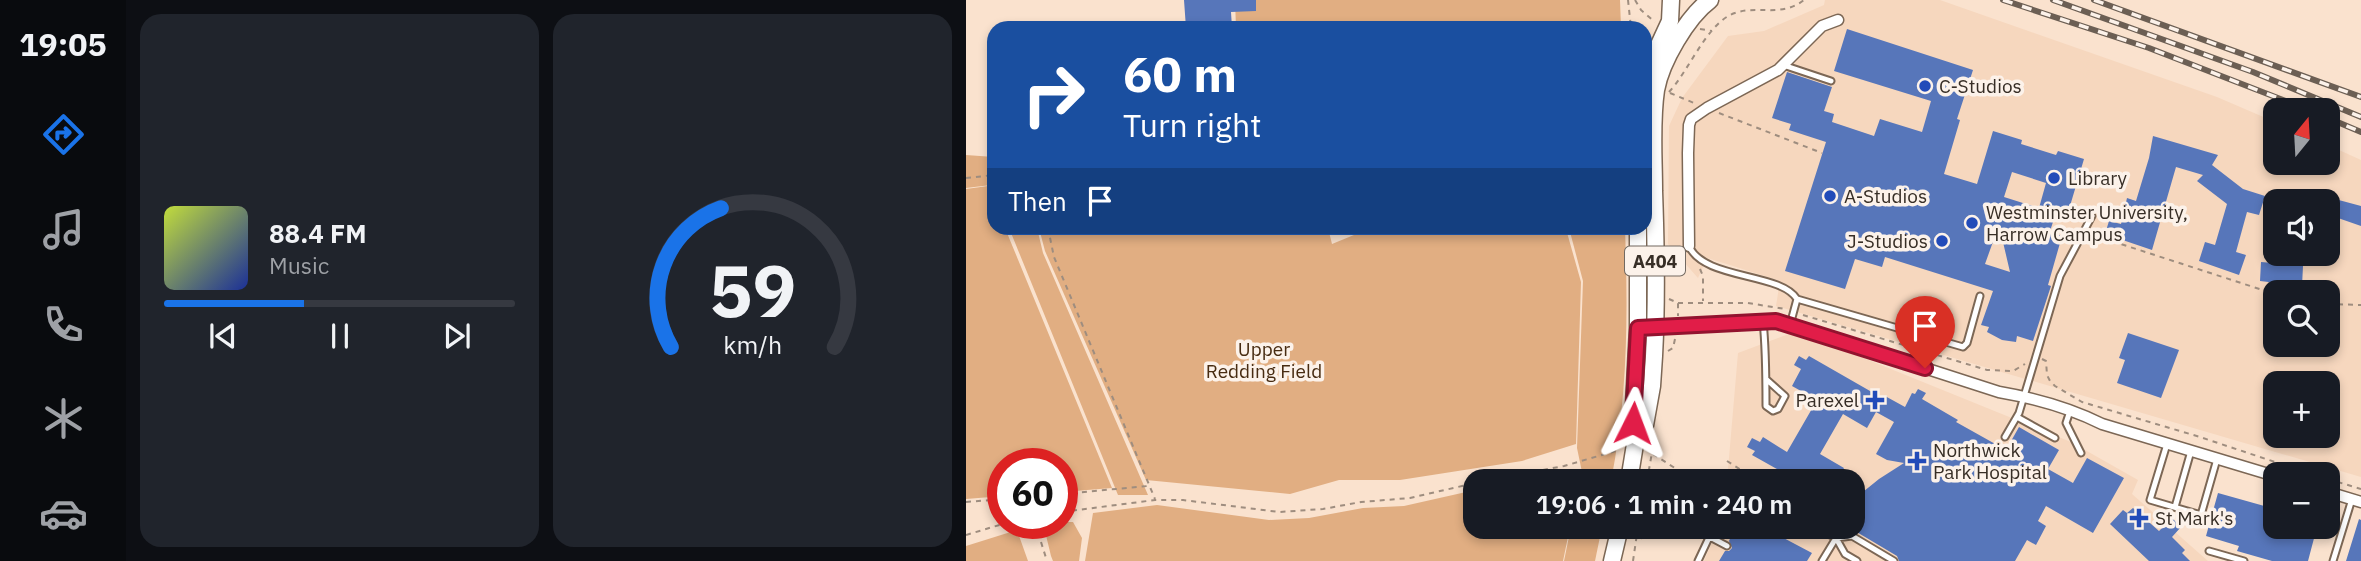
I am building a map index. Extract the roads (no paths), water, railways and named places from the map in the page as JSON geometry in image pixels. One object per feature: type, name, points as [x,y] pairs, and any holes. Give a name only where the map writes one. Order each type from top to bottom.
[{"type":"main road","points":[[1652,60],[1670,21],[1671,0]]},
{"type":"main road","name":"A404","points":[[1637,432],[1645,425],[1652,386],[1656,328],[1653,134],[1657,88],[1670,54],[1687,25],[1710,0]]},
{"type":"main road","name":"A404","points":[[1631,469],[1637,432],[1633,423],[1638,328],[1638,235]]},
{"type":"main road","points":[[1612,561],[1617,539]]},
{"type":"street","points":[[1689,246],[1689,125],[1696,115],[1783,65],[1822,26],[1838,20]]},
{"type":"street","points":[[1638,328],[1714,326],[1763,320],[1790,325],[1999,393],[2024,396],[2102,424],[2263,472]]},
{"type":"lane","points":[[1783,65],[1830,82]]},
{"type":"lane","points":[[2005,437],[2017,417],[2060,276],[2092,216]]},
{"type":"lane","points":[[1689,246],[1692,253],[1700,259],[1733,273],[1784,286],[1790,289],[1797,299],[1963,347],[1967,343],[1980,296]]},
{"type":"lane","points":[[1790,325],[1797,299]]},
{"type":"lane","points":[[1763,320],[1767,359],[1766,379],[1766,406],[1773,411],[1778,409],[1785,396],[1766,379]]},
{"type":"lane","points":[[2070,411],[2066,423],[2081,453]]},
{"type":"lane","points":[[2017,417],[2055,438]]},
{"type":"lane","points":[[2167,444],[2150,499],[2201,515],[2217,459]]},
{"type":"lane","points":[[2175,507],[2191,452]]},
{"type":"lane","points":[[2333,561],[2356,500]]},
{"type":"lane","points":[[1698,561],[1709,539]]},
{"type":"lane","points":[[1714,539],[1727,546]]},
{"type":"lane","points":[[1822,561],[1835,539]]},
{"type":"lane","points":[[1837,539],[1845,554],[1857,561]]},
{"type":"lane","points":[[1856,539],[1894,561]]},
{"type":"lane","points":[[2209,551],[2244,561]]},
{"type":"railway","points":[[2003,0],[2149,48],[2278,98]]},
{"type":"railway","points":[[2053,0],[2253,72],[2361,117]]},
{"type":"railway","points":[[2094,0],[2361,97]]},
{"type":"railway","points":[[2340,123],[2361,132]]},
{"type":"place","name":"C-Studios","points":[[1925,86]]},
{"type":"place","name":"Library","points":[[2054,178]]},
{"type":"place","name":"A-Studios","points":[[1830,196]]},
{"type":"place","name":"Westminster University, Harrow Campus","points":[[1972,223]]},
{"type":"place","name":"J-Studios","points":[[1942,241]]},
{"type":"place","name":"Parexel","points":[[1875,400]]},
{"type":"place","name":"Northwick Park Hospital","points":[[1917,461]]},
{"type":"place","name":"St Mark's","points":[[2139,518]]},
{"type":"park label","name":"Upper Redding Field","points":[[1264,360]]}]
